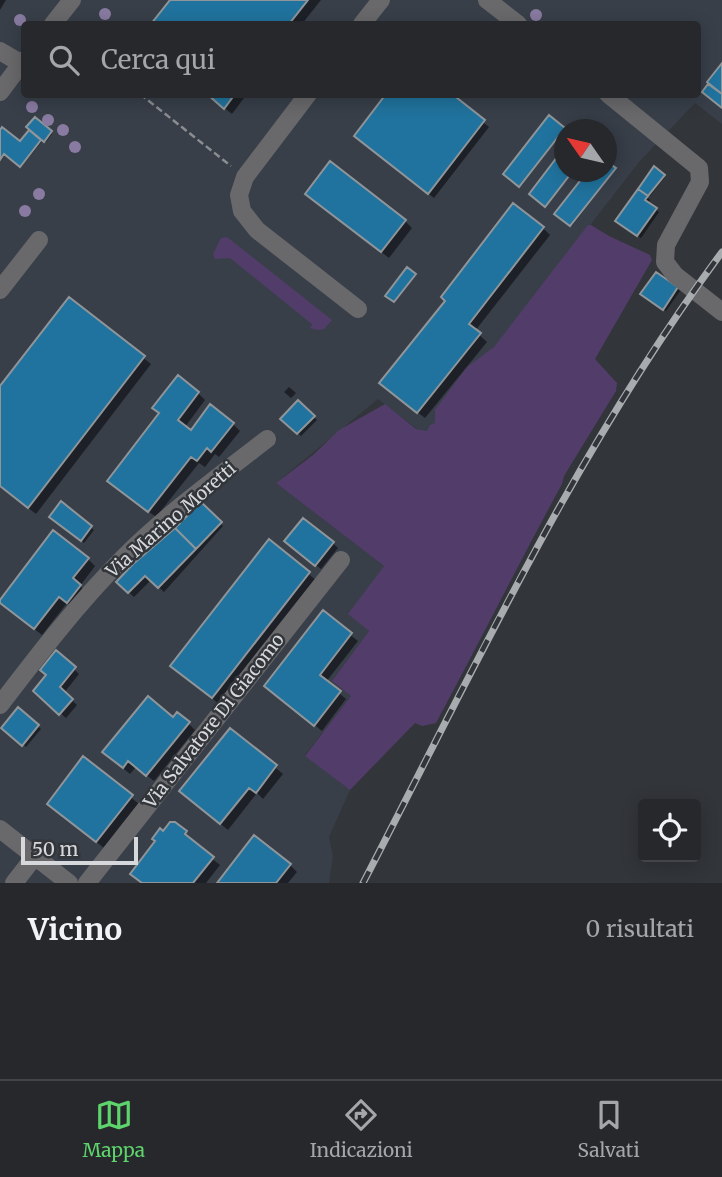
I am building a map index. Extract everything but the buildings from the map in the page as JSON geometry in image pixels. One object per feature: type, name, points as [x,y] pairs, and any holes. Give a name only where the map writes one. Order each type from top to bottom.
[{"type":"street","points":[[55,21],[72,0]]},
{"type":"street","points":[[364,21],[381,0]]},
{"type":"street","points":[[487,0],[514,21]]},
{"type":"street","points":[[0,51],[21,61]]},
{"type":"street","points":[[0,92],[21,65]]},
{"type":"street","points":[[305,98],[245,177],[241,187],[242,211],[250,224],[358,309]]},
{"type":"street","points":[[613,98],[696,164],[701,174],[700,182],[666,245],[665,262],[675,275],[722,312]]},
{"type":"street","points":[[0,290],[39,240]]},
{"type":"street","name":"Via Marino Moretti","points":[[0,705],[86,597],[125,556],[186,503],[267,439]]},
{"type":"street","name":"Via Salvatore Di Giacomo","points":[[87,883],[341,560]]},
{"type":"street","points":[[0,829],[69,883]]},
{"type":"street","points":[[14,883],[35,856]]},
{"type":"path","points":[[145,98],[245,177]]},
{"type":"shaded area","points":[[0,0],[722,0],[722,124],[695,103],[640,161],[426,436],[378,399],[276,483],[384,566],[349,614],[369,631],[332,681],[351,696],[305,755],[350,790],[329,837],[333,856],[329,883],[0,883]]},
{"type":"shaded area","points":[[588,225],[650,255],[652,260],[595,359],[617,383],[616,391],[564,476],[436,723],[422,726],[415,723],[350,790],[305,756],[351,696],[332,681],[369,631],[348,614],[384,566],[276,483],[313,455],[339,430],[385,404],[416,429],[427,431],[430,425],[435,423],[435,410],[467,367],[494,347]]},
{"type":"shaded area","points":[[227,237],[332,320],[324,329],[309,328],[313,325],[230,258],[215,259],[213,254],[221,238]]},
{"type":"railway","points":[[363,883],[487,640],[574,480],[670,326],[722,252]]}]
